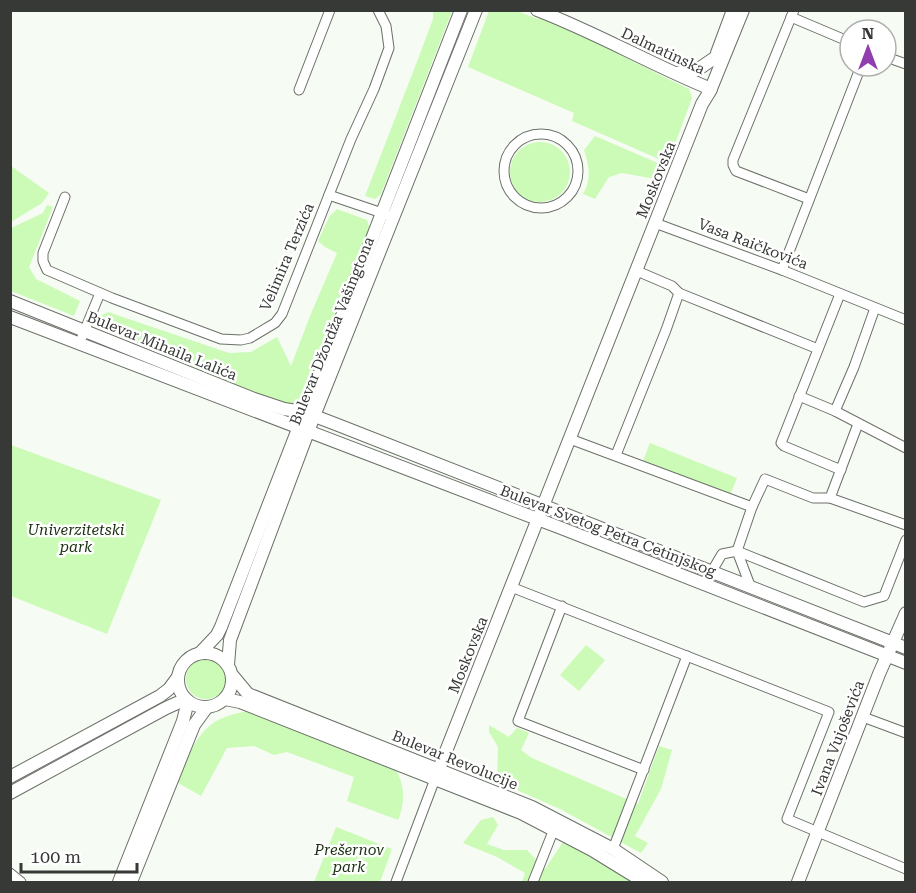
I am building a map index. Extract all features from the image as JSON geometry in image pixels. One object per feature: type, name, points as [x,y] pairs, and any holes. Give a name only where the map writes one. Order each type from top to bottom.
[{"type":"main road","name":"Bulevar Džordža Vašingtona","points":[[200,653],[217,635],[221,627],[303,429],[387,215],[461,10]]},
{"type":"main road","name":"Bulevar Džordža Vašingtona","points":[[387,215],[476,10]]},
{"type":"main road","name":"Dalmatinska","points":[[537,10],[585,30],[707,92]]},
{"type":"main road","name":"Moskovska","points":[[707,92],[732,10]]},
{"type":"main road","name":"Moskovska","points":[[437,774],[707,92],[743,10]]},
{"type":"main road","points":[[673,73],[694,71],[716,57]]},
{"type":"main road","name":"Bulevar Mihaila Lalića","points":[[10,301],[254,399],[309,414]]},
{"type":"main road","name":"Bulevar Mihaila Lalića","points":[[10,317],[303,429]]},
{"type":"main road","name":"Bulevar Svetog Petra Cetinjskog","points":[[309,414],[906,648]]},
{"type":"main road","name":"Bulevar Džordža Vašingtona","points":[[230,670],[230,640],[303,429]]},
{"type":"main road","name":"Bulevar Svetog Petra Cetinjskog","points":[[303,429],[906,663]]},
{"type":"main road","name":"Ivana Vujoševića","points":[[798,882],[886,656],[906,613]]},
{"type":"main road","points":[[10,777],[160,696],[178,677],[183,663],[190,656],[206,652],[219,656],[230,670],[232,686],[225,699],[219,703],[200,707],[187,700],[179,689],[178,677]]},
{"type":"main road","name":"Bulevar Revolucije","points":[[230,670],[248,694],[437,774],[554,829],[644,882]]},
{"type":"main road","name":"Bulevar Revolucije","points":[[225,699],[240,702],[532,807],[613,849],[662,882]]},
{"type":"main road","points":[[10,793],[166,708],[187,700]]},
{"type":"main road","points":[[119,882],[183,721],[187,700]]},
{"type":"main road","points":[[131,882],[194,725],[207,707]]},
{"type":"street","points":[[300,90],[330,10]]},
{"type":"street","name":"Velimira Terzića","points":[[65,197],[43,253],[43,261],[47,270],[220,339],[250,338],[275,323],[282,314],[351,139],[377,81],[389,48],[388,35],[378,10]]},
{"type":"street","points":[[809,199],[736,171],[733,160],[793,14],[838,36]]},
{"type":"street","points":[[782,270],[856,78]]},
{"type":"street","points":[[542,134],[558,138],[571,149],[575,156],[578,173],[573,189],[561,201],[554,206],[536,207],[519,201],[513,195],[506,184],[504,170],[508,154],[518,142],[533,135],[542,134]]},
{"type":"street","points":[[329,195],[387,215]]},
{"type":"street","name":"Vasa Raičkovića","points":[[655,223],[782,270],[906,320]]},
{"type":"street","points":[[637,271],[672,286],[679,293],[818,349]]},
{"type":"street","points":[[78,344],[100,293]]},
{"type":"street","points":[[616,455],[679,293]]},
{"type":"street","points":[[840,294],[781,443],[841,470]]},
{"type":"street","points":[[836,411],[875,308]]},
{"type":"street","points":[[799,396],[836,411],[906,448]]},
{"type":"street","points":[[830,498],[858,424]]},
{"type":"street","points":[[570,438],[752,507]]},
{"type":"street","points":[[712,571],[722,554],[737,551],[752,507],[765,479],[813,498],[830,498],[906,525]]},
{"type":"street","name":"Bulevar Svetog Petra Cetinjskog","points":[[737,551],[864,602],[884,596],[906,540]]},
{"type":"street","name":"Bulevar Svetog Petra Cetinjskog","points":[[737,551],[751,588]]},
{"type":"street","points":[[512,587],[687,656],[613,849]]},
{"type":"street","points":[[562,606],[518,722],[644,770]]},
{"type":"street","name":"Ivana Vujoševića","points":[[687,656],[828,712],[787,817],[789,820],[906,869]]},
{"type":"street","points":[[863,717],[906,733]]},
{"type":"street","name":"Moskovska","points":[[396,882],[437,774]]},
{"type":"street","points":[[533,882],[554,829]]},
{"type":"street","points":[[10,873],[21,882]]},
{"type":"green space","points":[[433,11],[452,11],[381,194],[375,199],[365,196],[433,19]]},
{"type":"green space","points":[[489,11],[517,11],[538,19],[540,16],[689,89],[692,98],[668,163],[572,121],[574,113],[468,67]]},
{"type":"green space","points":[[595,136],[667,167],[661,180],[622,173],[609,177],[595,199],[583,194],[588,183],[589,172],[584,150]]},
{"type":"green space","points":[[540,142],[557,147],[565,155],[570,172],[565,189],[557,197],[540,202],[523,197],[515,189],[510,172],[515,155],[523,147]]},
{"type":"green space","points":[[11,166],[49,193],[42,203],[11,222]]},
{"type":"green space","points":[[47,205],[53,207],[29,267],[36,279],[80,301],[74,316],[11,291],[11,228],[43,213]]},
{"type":"green space","points":[[337,209],[367,220],[370,229],[305,398],[296,404],[283,406],[100,327],[102,315],[108,312],[229,353],[251,352],[277,337],[291,366],[337,253],[318,241],[329,217]]},
{"type":"green space","points":[[650,443],[737,478],[730,495],[643,461]]},
{"type":"green space","name":"Univerzitetski park","points":[[11,445],[161,500],[107,634],[11,596]]},
{"type":"green space","points":[[586,645],[605,660],[579,691],[560,675]]},
{"type":"green space","points":[[206,659],[214,660],[220,665],[225,671],[225,687],[220,693],[214,698],[206,699],[198,698],[192,693],[187,687],[186,679],[187,671],[192,665],[198,660]]},
{"type":"green space","points":[[249,711],[396,770],[403,795],[398,820],[347,801],[354,777],[287,752],[274,755],[254,746],[227,748],[201,796],[173,780],[207,728],[226,717]]},
{"type":"green space","points":[[489,725],[509,737],[517,728],[529,733],[521,750],[532,758],[638,804],[659,746],[672,750],[661,789],[635,836],[648,843],[641,853],[560,809],[497,781],[498,747],[489,732]]},
{"type":"green space","points":[[493,817],[498,825],[487,844],[504,850],[527,850],[545,869],[563,842],[630,879],[631,882],[522,882],[525,873],[497,857],[463,843],[481,820]]},
{"type":"green space","name":"Prešernov park","points":[[336,827],[392,849],[380,882],[314,882]]}]
